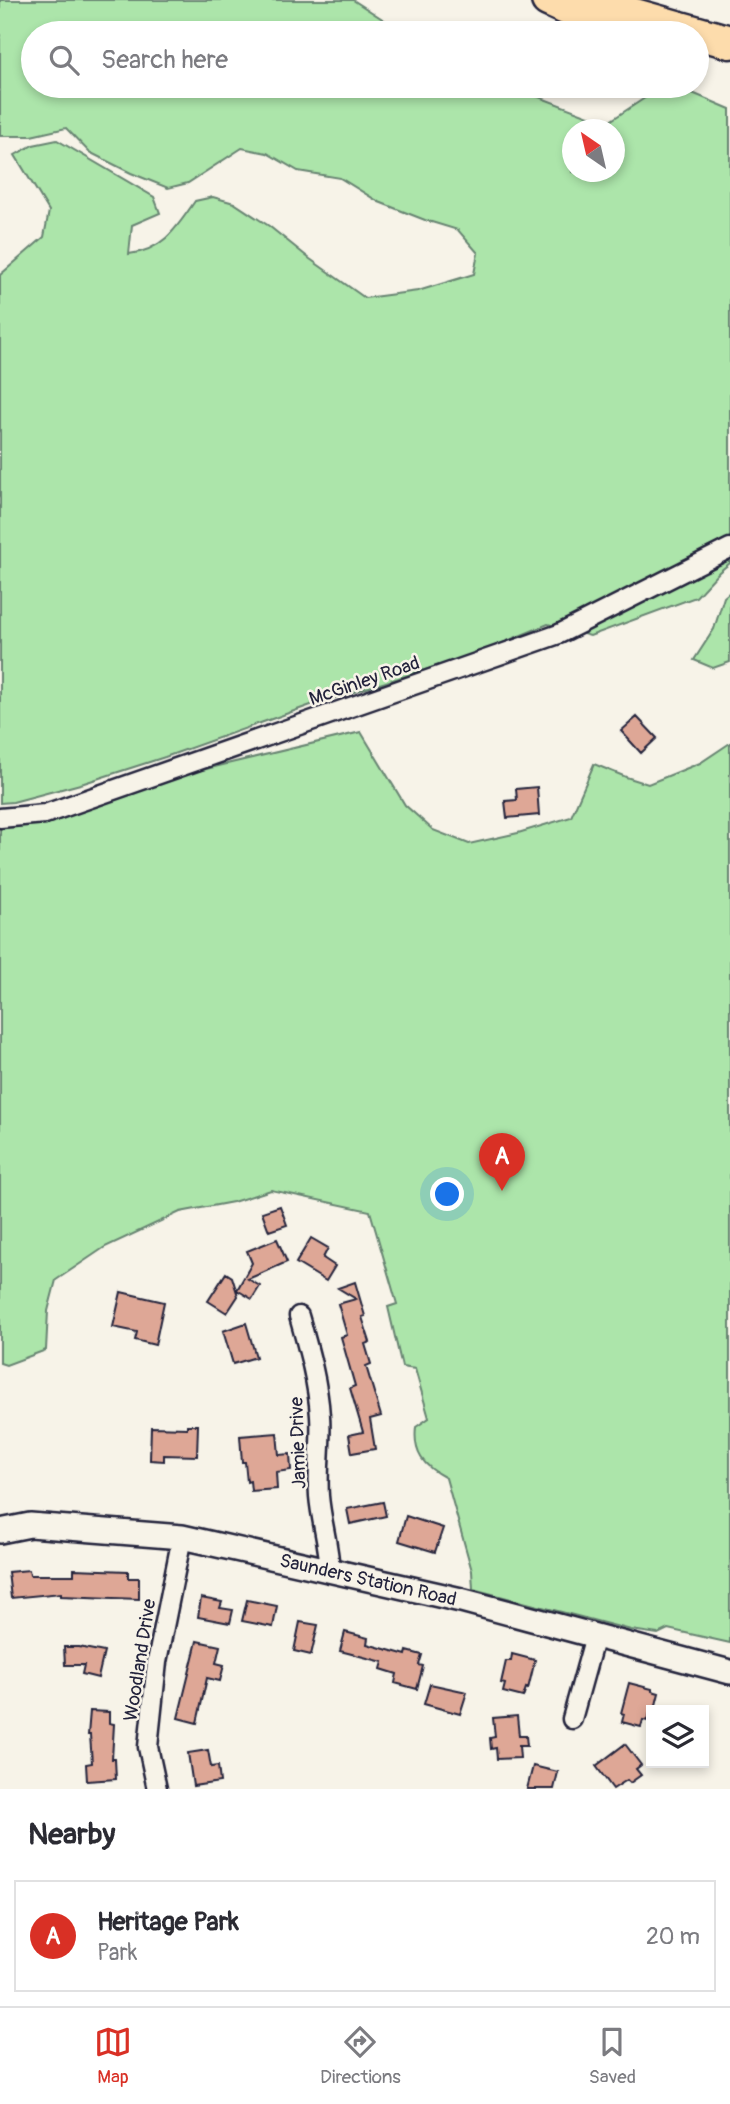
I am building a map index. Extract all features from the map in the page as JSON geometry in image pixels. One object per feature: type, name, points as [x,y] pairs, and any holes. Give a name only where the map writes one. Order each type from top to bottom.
[{"type":"highway","points":[[548,0],[594,21]]},
{"type":"highway","points":[[599,0],[627,13],[655,21]]},
{"type":"highway","points":[[709,36],[730,42]]},
{"type":"highway","points":[[709,58],[730,64]]},
{"type":"street","name":"McGinley Road","points":[[0,818],[45,814],[559,634],[730,548]]},
{"type":"street","name":"Jamie Drive","points":[[299,1316],[314,1371],[320,1416],[318,1478],[330,1571]]},
{"type":"street","name":"Saunders Station Road","points":[[0,1531],[30,1525],[182,1537],[461,1600],[730,1672]]},
{"type":"street","name":"Woodland Drive","points":[[157,1789],[148,1747],[157,1662],[182,1537]]},
{"type":"street","points":[[572,1719],[595,1636]]},
{"type":"green space","points":[[0,0],[353,0],[385,21],[21,21],[21,98],[541,98],[597,119],[562,119],[562,182],[625,182],[625,119],[613,119],[645,98],[704,98],[730,109],[730,563],[696,597],[590,636],[548,624],[471,656],[311,705],[165,757],[84,783],[0,803],[0,275],[44,237],[49,211],[15,155],[33,145],[57,140],[154,197],[160,213],[132,225],[129,254],[152,248],[161,242],[195,201],[213,197],[234,203],[269,226],[365,298],[418,291],[474,274],[478,253],[458,230],[379,202],[340,178],[298,171],[267,153],[242,148],[188,183],[168,188],[89,152],[66,128],[31,136],[0,136]]},
{"type":"green space","points":[[730,592],[730,662],[713,668],[694,660],[714,629],[724,597]]},
{"type":"green space","points":[[361,732],[405,805],[433,830],[469,844],[571,817],[594,764],[648,784],[700,763],[730,743],[730,1643],[668,1629],[658,1634],[631,1630],[473,1589],[472,1571],[446,1478],[431,1469],[421,1458],[416,1444],[416,1427],[429,1418],[415,1369],[402,1367],[388,1307],[397,1304],[370,1211],[271,1190],[233,1202],[180,1212],[105,1247],[56,1280],[48,1311],[46,1350],[6,1365],[0,1363],[0,818]]},
{"type":"building","points":[[637,717],[657,738],[641,753],[621,731]]},
{"type":"building","points":[[537,787],[539,815],[507,818],[505,801],[517,800],[516,789]]},
{"type":"building","points":[[280,1206],[287,1225],[269,1231],[262,1212]]},
{"type":"building","points":[[311,1238],[328,1248],[323,1258],[335,1266],[326,1281],[296,1263]]},
{"type":"building","points":[[277,1239],[287,1262],[248,1279],[260,1286],[252,1299],[237,1290],[252,1263],[247,1251]]},
{"type":"building","points":[[226,1273],[232,1277],[238,1296],[227,1313],[208,1301]]},
{"type":"building","points":[[355,1282],[370,1342],[365,1344],[371,1364],[366,1366],[381,1416],[370,1419],[375,1449],[352,1453],[349,1435],[363,1432],[350,1388],[355,1386],[341,1337],[347,1335],[338,1304],[356,1299],[338,1288]]},
{"type":"building","points":[[121,1292],[164,1302],[155,1345],[135,1340],[137,1332],[113,1327]]},
{"type":"building","points":[[246,1323],[256,1357],[233,1364],[223,1331]]},
{"type":"building","points":[[187,1425],[198,1425],[197,1456],[164,1455],[164,1461],[150,1460],[151,1427],[187,1428]]},
{"type":"building","points":[[277,1433],[279,1455],[290,1454],[291,1470],[276,1472],[277,1489],[251,1491],[245,1462],[242,1462],[240,1436]]},
{"type":"building","points":[[383,1502],[386,1516],[350,1524],[347,1509]]},
{"type":"building","points":[[406,1516],[443,1528],[435,1552],[399,1541]]},
{"type":"building","points":[[74,1569],[128,1571],[128,1578],[139,1578],[139,1599],[61,1596],[61,1593],[11,1598],[8,1572],[29,1570],[30,1575],[74,1575]]},
{"type":"building","points":[[201,1598],[222,1602],[220,1608],[233,1610],[230,1623],[198,1617]]},
{"type":"building","points":[[247,1600],[277,1606],[273,1627],[242,1621]]},
{"type":"building","points":[[300,1622],[318,1625],[311,1655],[294,1651]]},
{"type":"building","points":[[345,1632],[368,1638],[367,1644],[406,1655],[407,1651],[422,1655],[419,1665],[423,1666],[417,1689],[395,1683],[397,1674],[381,1669],[383,1662],[340,1651]]},
{"type":"building","points":[[197,1641],[220,1646],[216,1663],[224,1665],[220,1681],[207,1678],[197,1723],[178,1718]]},
{"type":"building","points":[[64,1647],[104,1652],[98,1678],[82,1674],[84,1665],[65,1665]]},
{"type":"building","points":[[512,1654],[535,1660],[528,1689],[526,1688],[523,1697],[503,1692],[505,1684],[501,1683],[506,1661],[511,1661]]},
{"type":"building","points":[[629,1683],[659,1693],[656,1705],[646,1705],[646,1721],[643,1720],[641,1727],[622,1722],[624,1714],[621,1713]]},
{"type":"building","points":[[430,1684],[467,1692],[460,1714],[424,1704]]},
{"type":"building","points":[[90,1711],[109,1712],[109,1723],[114,1724],[112,1759],[115,1759],[116,1779],[87,1781],[86,1764],[92,1763],[88,1735]]},
{"type":"building","points":[[517,1716],[519,1736],[526,1736],[527,1746],[519,1746],[520,1758],[497,1759],[496,1748],[491,1749],[490,1738],[495,1737],[493,1718]]},
{"type":"building","points":[[625,1744],[641,1765],[636,1769],[641,1775],[630,1783],[627,1780],[613,1789],[596,1766]]},
{"type":"building","points":[[208,1750],[211,1767],[218,1766],[220,1782],[193,1786],[188,1753]]},
{"type":"building","points":[[533,1766],[558,1772],[554,1789],[527,1789]]},
{"type":"place","name":"Heritage Park","points":[[502,1191]]}]
